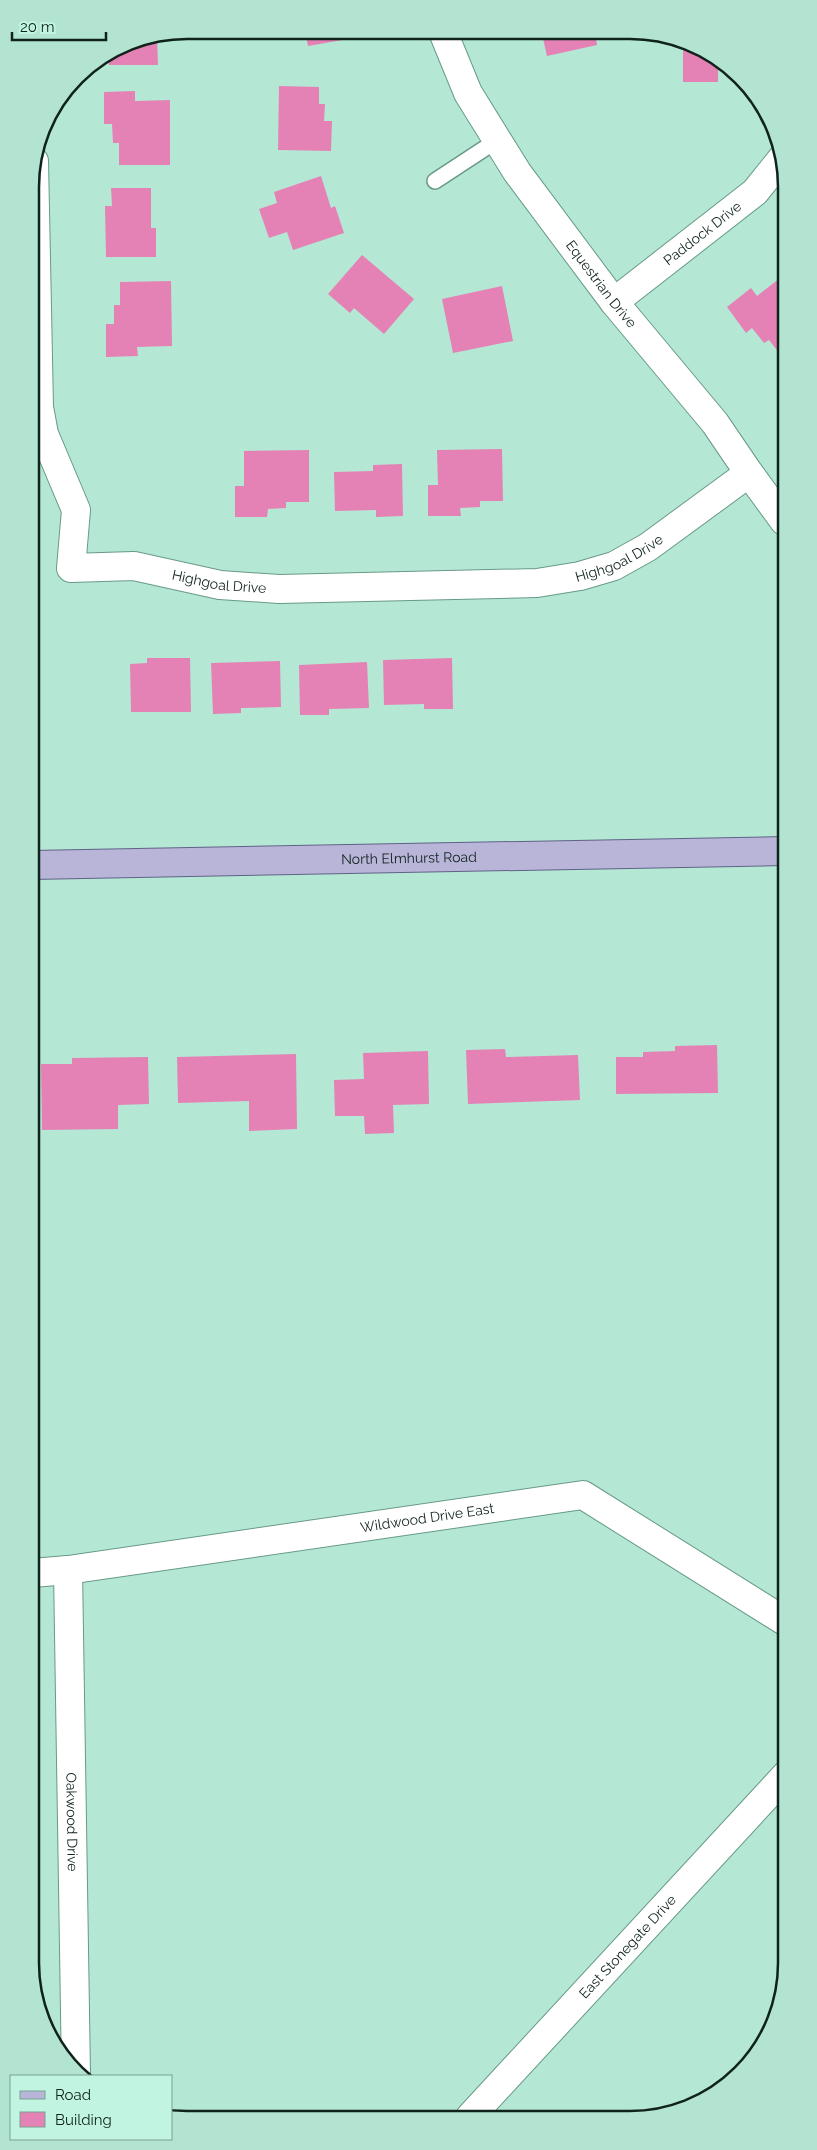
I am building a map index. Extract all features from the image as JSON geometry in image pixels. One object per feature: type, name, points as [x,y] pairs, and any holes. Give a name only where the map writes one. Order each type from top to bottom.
[{"type":"main road","name":"North Elmhurst Road","points":[[39,865],[778,851]]},
{"type":"street","name":"Equestrian Drive","points":[[446,39],[468,93],[496,141],[523,180],[614,302],[715,423],[778,513]]},
{"type":"street","name":"Paddock Drive","points":[[614,302],[755,192],[776,166]]},
{"type":"street","name":"Highgoal Drive","points":[[39,407],[44,434],[76,510],[72,568],[134,566],[220,585],[279,589],[537,583],[580,576],[614,566],[648,547],[749,473]]},
{"type":"street","name":"Wildwood Drive East","points":[[39,1572],[68,1570],[583,1495],[778,1617]]},
{"type":"street","name":"Oakwood Drive","points":[[68,1570],[76,2061]]},
{"type":"street","name":"East Stonegate Drive","points":[[476,2111],[778,1784]]},
{"type":"lane","points":[[435,181],[496,141]]},
{"type":"building","points":[[307,39],[348,39],[308,46]]},
{"type":"building","points":[[543,39],[596,39],[597,45],[547,56]]},
{"type":"building","points":[[157,42],[158,65],[109,65],[109,61],[121,54]]},
{"type":"building","points":[[683,49],[696,54],[721,70],[718,70],[718,82],[683,82]]},
{"type":"building","points":[[279,86],[319,87],[319,104],[325,104],[324,121],[332,121],[331,151],[278,150]]},
{"type":"building","points":[[135,91],[135,101],[170,100],[170,165],[119,165],[119,143],[113,143],[112,124],[104,124],[104,92]]},
{"type":"building","points":[[321,176],[331,208],[335,206],[344,233],[293,250],[287,232],[269,238],[259,209],[277,203],[274,192]]},
{"type":"building","points":[[111,188],[151,188],[151,228],[156,228],[156,257],[106,257],[105,206],[112,206]]},
{"type":"building","points":[[362,255],[414,299],[384,334],[354,308],[350,313],[328,294]]},
{"type":"building","points":[[778,280],[778,352],[769,340],[764,343],[752,328],[746,333],[727,307],[751,288],[757,296]]},
{"type":"building","points":[[171,281],[172,346],[137,347],[138,356],[106,357],[106,324],[114,324],[114,305],[120,305],[120,282]]},
{"type":"building","points":[[502,286],[513,341],[453,353],[442,299]]},
{"type":"building","points":[[502,449],[503,501],[480,501],[480,507],[460,508],[461,516],[428,516],[428,485],[438,485],[437,450]]},
{"type":"building","points":[[309,450],[309,502],[286,502],[286,508],[268,509],[267,517],[235,517],[235,486],[244,486],[244,451]]},
{"type":"building","points":[[402,464],[403,516],[376,517],[376,510],[335,511],[334,472],[373,471],[373,465]]},
{"type":"building","points":[[147,658],[190,658],[191,712],[131,712],[130,664],[147,663]]},
{"type":"building","points":[[452,658],[453,709],[424,709],[424,704],[384,705],[383,660]]},
{"type":"building","points":[[280,661],[281,707],[241,708],[241,713],[213,714],[211,663]]},
{"type":"building","points":[[367,662],[369,708],[329,709],[329,715],[300,715],[299,665]]},
{"type":"building","points":[[717,1045],[718,1093],[616,1094],[616,1057],[643,1057],[643,1052],[675,1051],[675,1046]]},
{"type":"building","points":[[505,1049],[506,1057],[578,1055],[580,1100],[468,1104],[466,1050]]},
{"type":"building","points":[[428,1051],[429,1104],[393,1105],[394,1133],[365,1134],[364,1116],[335,1116],[334,1080],[364,1079],[363,1053]]},
{"type":"building","points":[[296,1054],[297,1129],[249,1131],[249,1101],[178,1103],[177,1057]]},
{"type":"building","points":[[148,1057],[149,1104],[118,1105],[118,1129],[42,1130],[41,1064],[72,1064],[72,1058]]}]
